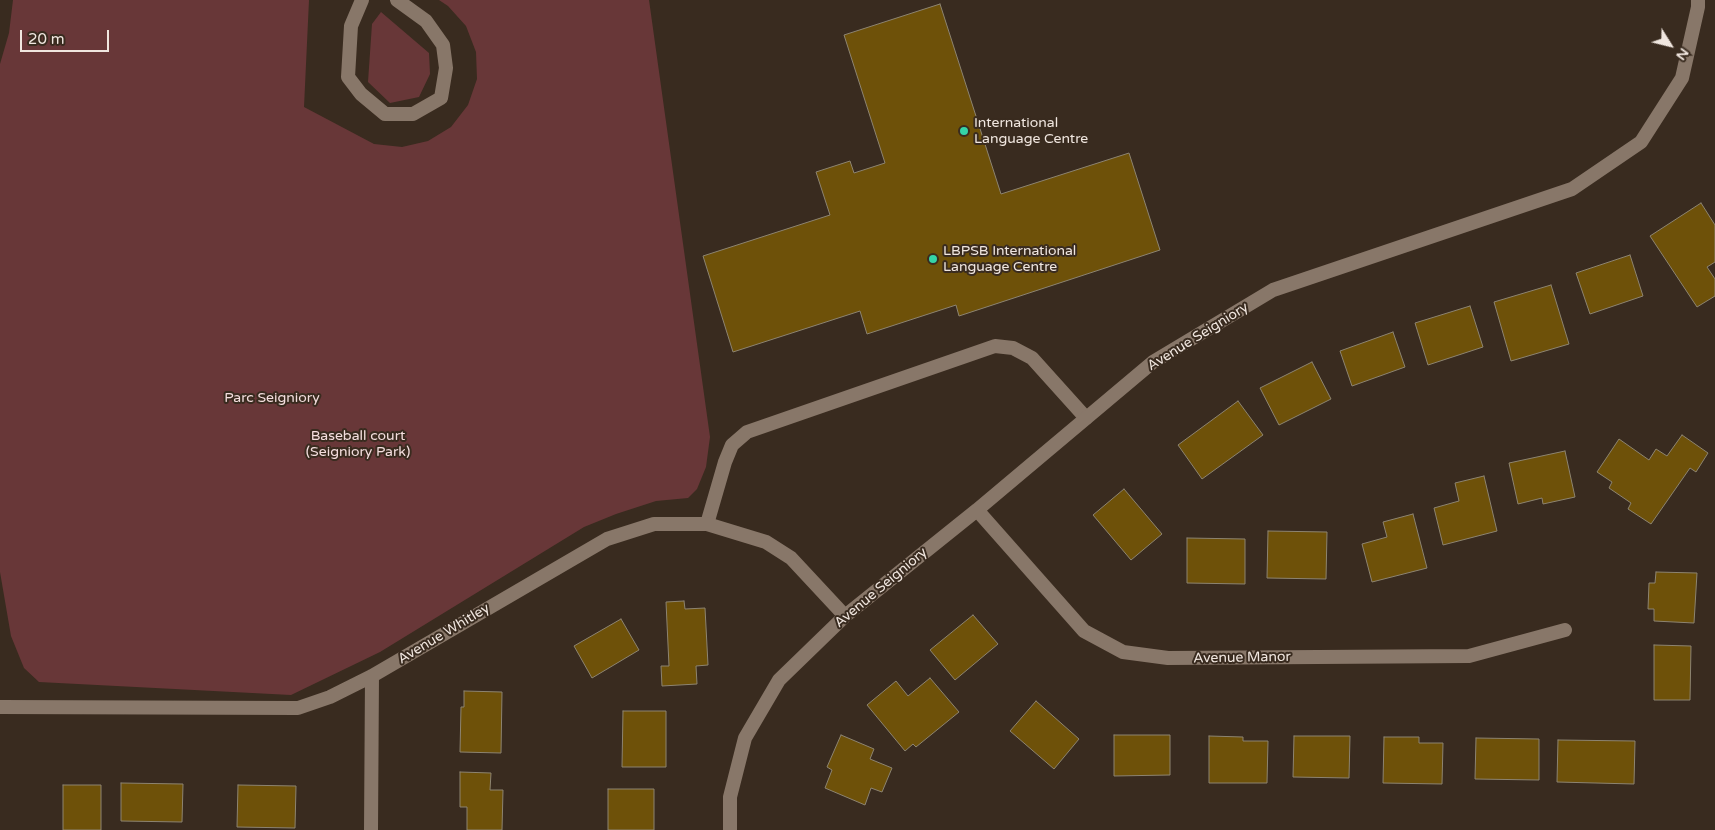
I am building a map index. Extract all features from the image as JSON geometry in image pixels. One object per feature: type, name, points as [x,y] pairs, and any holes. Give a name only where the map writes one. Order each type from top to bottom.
[{"type":"street","points":[[362,0],[351,26],[348,77],[361,94],[385,114],[412,114],[441,98],[446,68],[443,45],[426,21],[398,0]]},
{"type":"street","name":"Avenue Seigniory","points":[[730,830],[730,797],[745,738],[779,680],[845,616],[977,510],[1153,362],[1273,290],[1572,189],[1641,142],[1682,78],[1698,0]]},
{"type":"street","points":[[708,524],[725,462],[732,445],[747,432],[995,346],[1013,348],[1032,358],[1086,418]]},
{"type":"street","name":"Avenue Manor","points":[[977,510],[1084,631],[1123,652],[1168,658],[1469,656],[1565,630]]},
{"type":"street","name":"Avenue Whitley","points":[[0,707],[298,708],[330,697],[372,676],[607,539],[654,524],[708,524],[766,542],[791,558],[845,616]]},
{"type":"street","points":[[371,830],[372,676]]},
{"type":"green space","name":"Parc Seigniory","points":[[13,0],[309,0],[304,107],[374,144],[402,147],[428,141],[451,127],[468,105],[477,79],[476,52],[466,26],[448,6],[439,0],[649,0],[710,437],[706,467],[697,489],[688,498],[656,501],[584,527],[380,652],[291,695],[39,682],[24,668],[11,636],[0,572],[0,64],[9,33]]},
{"type":"green space","points":[[381,12],[429,53],[430,74],[419,97],[390,103],[368,82],[372,24]]},
{"type":"building","points":[[940,4],[1001,194],[1129,153],[1160,250],[959,316],[956,305],[867,334],[860,311],[733,352],[703,256],[830,215],[816,172],[850,161],[854,173],[885,163],[844,35]]},
{"type":"building","points":[[1701,203],[1715,225],[1715,262],[1707,267],[1715,279],[1715,296],[1697,307],[1650,236]]},
{"type":"building","points":[[1630,255],[1643,296],[1590,314],[1576,273]]},
{"type":"building","points":[[1551,285],[1569,344],[1511,361],[1494,302]]},
{"type":"building","points":[[1470,306],[1483,347],[1428,365],[1415,323]]},
{"type":"building","points":[[1393,332],[1405,367],[1352,386],[1340,351]]},
{"type":"building","points":[[1312,362],[1331,399],[1279,425],[1260,388]]},
{"type":"building","points":[[1238,401],[1263,435],[1202,479],[1178,445]]},
{"type":"building","points":[[1682,435],[1708,453],[1696,472],[1690,468],[1651,524],[1628,509],[1631,503],[1609,488],[1612,482],[1597,472],[1619,439],[1649,460],[1656,449],[1667,456]]},
{"type":"building","points":[[1565,451],[1575,497],[1543,504],[1542,498],[1518,504],[1509,463]]},
{"type":"building","points":[[1484,476],[1497,531],[1443,545],[1434,508],[1459,501],[1455,483]]},
{"type":"building","points":[[1124,489],[1162,534],[1131,560],[1093,515]]},
{"type":"building","points":[[1413,514],[1427,568],[1372,582],[1362,544],[1387,537],[1383,522]]},
{"type":"building","points":[[1268,531],[1327,532],[1326,579],[1267,578]]},
{"type":"building","points":[[1187,538],[1245,539],[1245,584],[1187,583]]},
{"type":"building","points":[[1656,572],[1697,573],[1694,623],[1654,621],[1654,609],[1648,609],[1649,583],[1655,583]]},
{"type":"building","points":[[684,601],[685,609],[705,608],[708,665],[696,666],[697,684],[662,686],[661,666],[669,666],[666,602]]},
{"type":"building","points":[[973,615],[998,644],[955,680],[930,650]]},
{"type":"building","points":[[621,619],[639,650],[592,678],[574,646]]},
{"type":"building","points":[[1654,645],[1691,646],[1690,700],[1654,700]]},
{"type":"building","points":[[930,678],[959,712],[916,747],[913,744],[905,751],[867,705],[896,681],[908,696]]},
{"type":"building","points":[[464,691],[502,692],[501,753],[460,752],[461,707],[464,707]]},
{"type":"building","points":[[1036,701],[1079,739],[1054,769],[1010,731]]},
{"type":"building","points":[[623,711],[666,711],[666,767],[622,767]]},
{"type":"building","points":[[841,735],[874,749],[870,759],[892,768],[882,792],[871,788],[865,805],[825,788],[832,770],[827,767]]},
{"type":"building","points":[[1114,735],[1170,735],[1170,775],[1114,776]]},
{"type":"building","points":[[1209,736],[1243,737],[1243,741],[1268,741],[1267,783],[1209,783]]},
{"type":"building","points":[[1294,736],[1350,736],[1349,778],[1293,777]]},
{"type":"building","points":[[1384,737],[1419,737],[1419,743],[1443,743],[1442,784],[1383,783]]},
{"type":"building","points":[[1476,738],[1539,739],[1539,780],[1475,779]]},
{"type":"building","points":[[1558,740],[1635,741],[1634,784],[1557,782]]},
{"type":"building","points":[[460,772],[491,773],[490,790],[503,790],[502,830],[467,830],[467,807],[460,807]]},
{"type":"building","points":[[121,783],[183,784],[182,822],[121,821]]},
{"type":"building","points":[[63,785],[101,785],[101,830],[63,830]]},
{"type":"building","points":[[238,785],[296,786],[295,828],[237,827]]},
{"type":"building","points":[[608,789],[654,789],[654,830],[608,830]]},
{"type":"place","name":"International Language Centre","points":[[964,131]]},
{"type":"place","name":"LBPSB International Language Centre","points":[[933,259]]},
{"type":"park label","name":"Baseball court (Seigniory Park)","points":[[358,444]]}]
